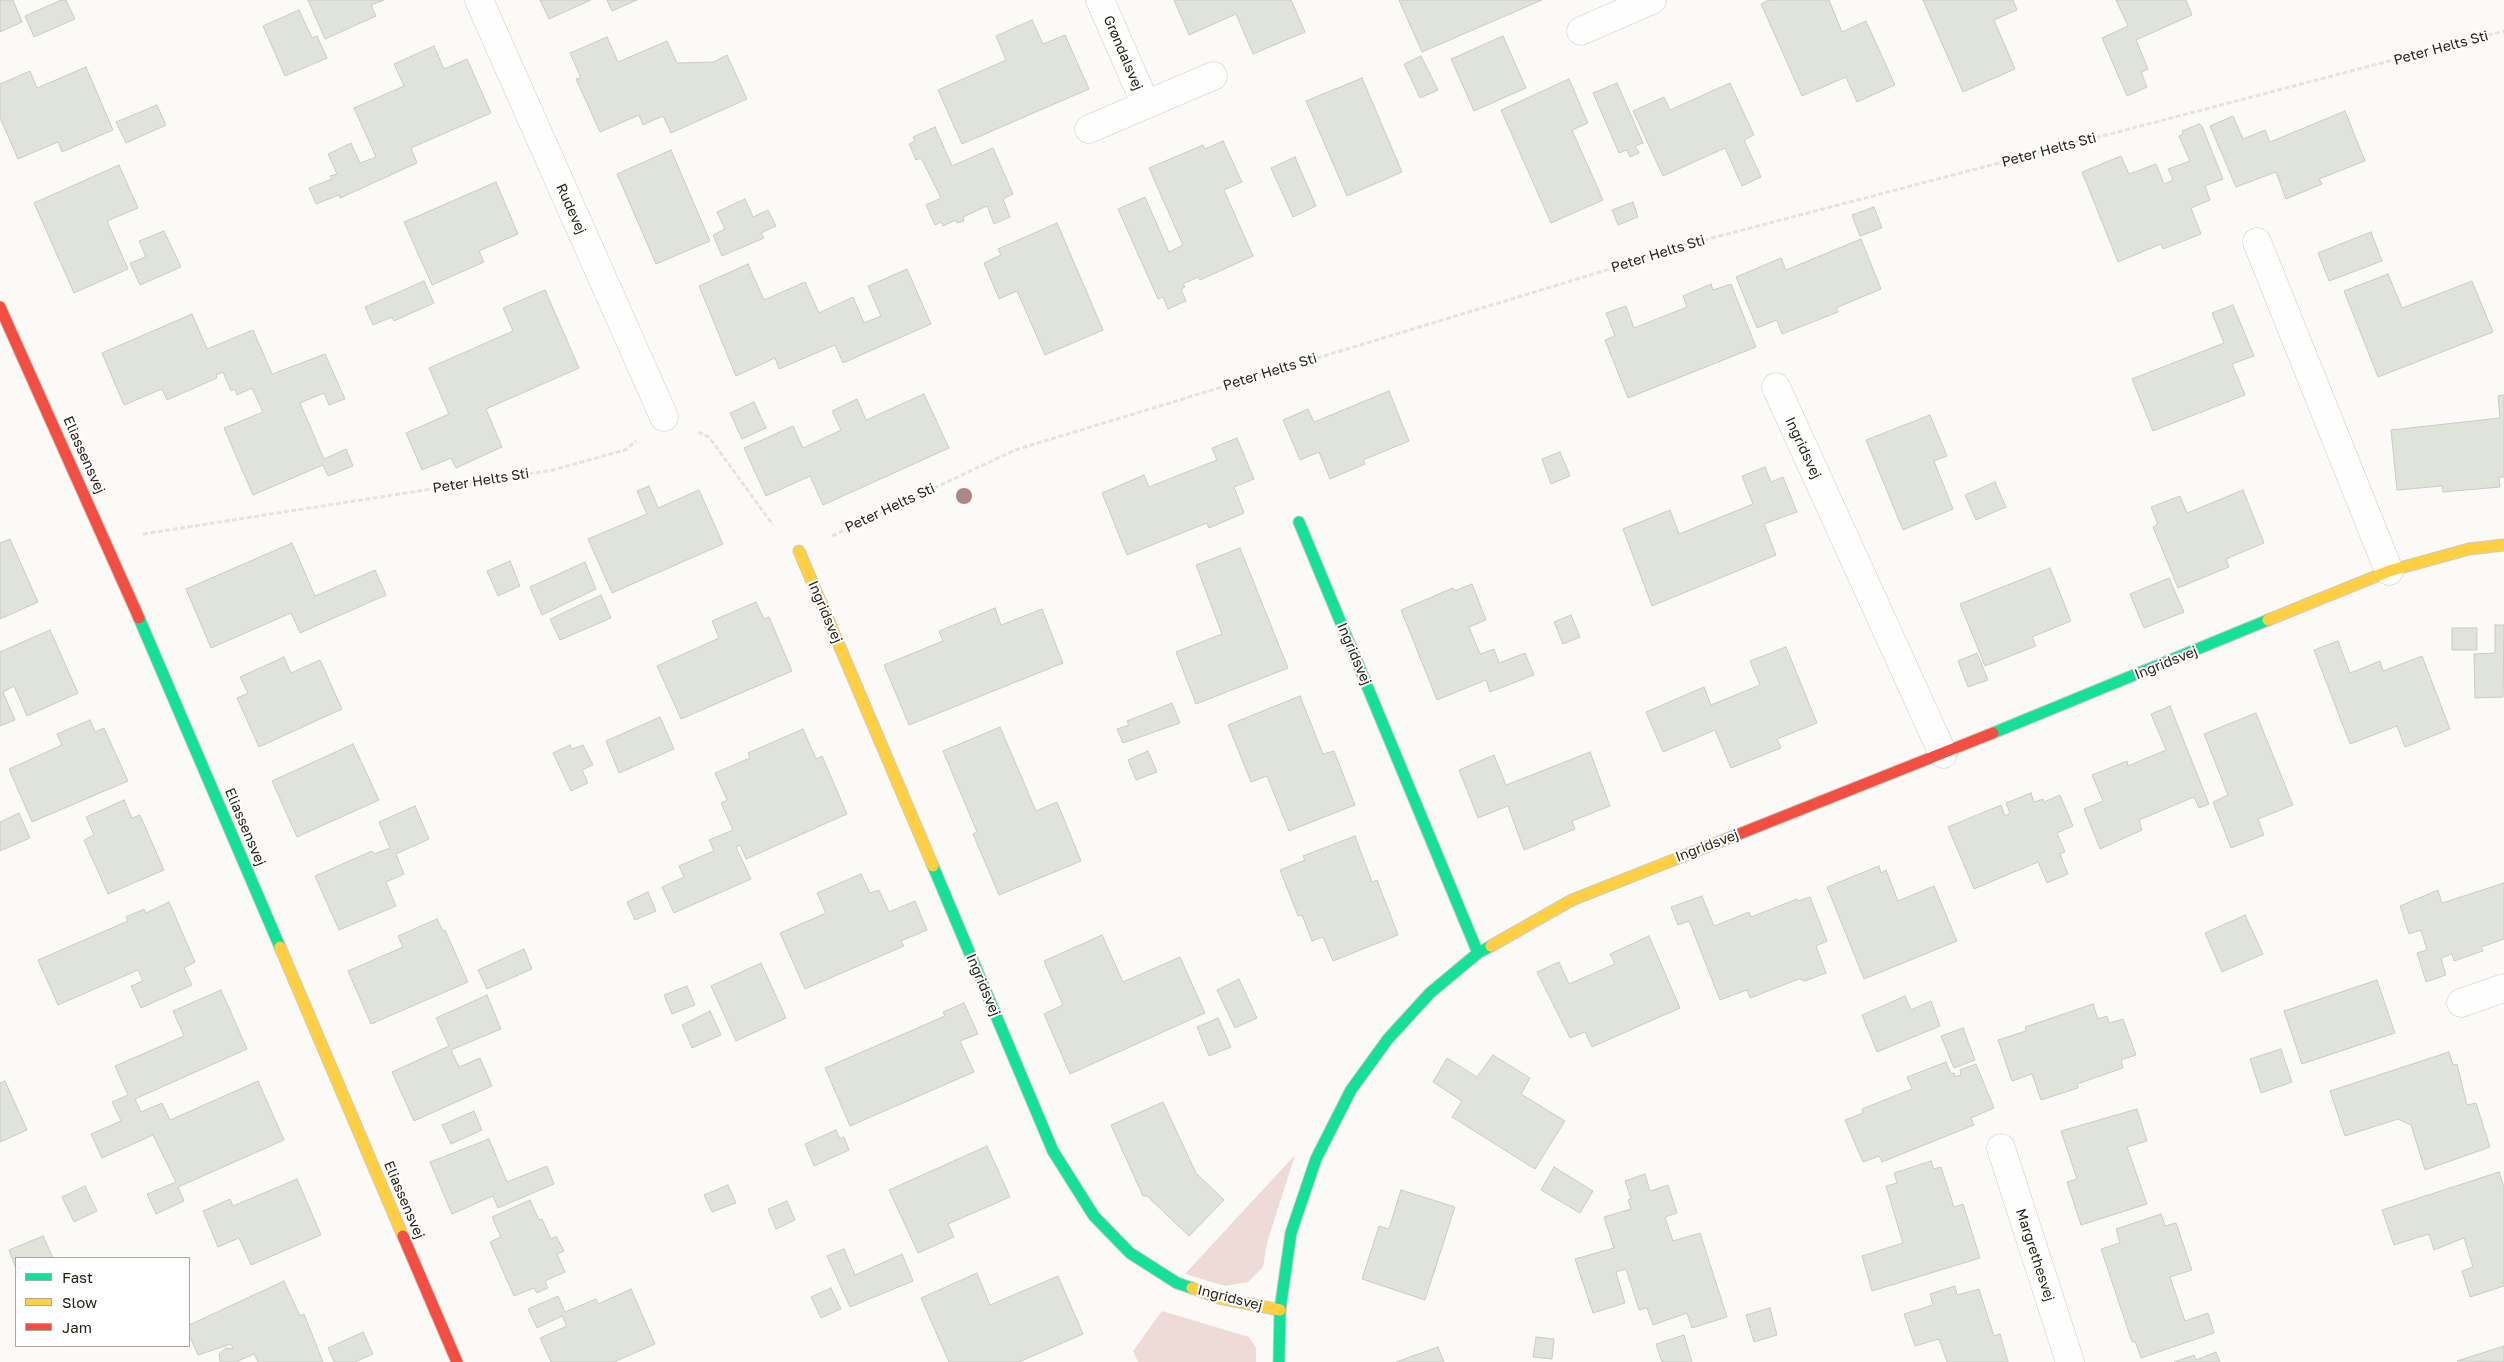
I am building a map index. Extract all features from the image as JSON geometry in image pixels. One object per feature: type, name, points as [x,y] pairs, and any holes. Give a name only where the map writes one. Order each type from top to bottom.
[{"type":"street","name":"Rudevej","points":[[479,0],[664,417]]},
{"type":"street","name":"Grøndalsvej","points":[[1100,0],[1146,105]]},
{"type":"street","points":[[1581,32],[1643,2]]},
{"type":"street","name":"Grøndalsvej","points":[[1089,129],[1213,76]]},
{"type":"street","points":[[2257,242],[2389,571]]},
{"type":"street","name":"Eliassensvej","points":[[0,307],[106,540],[457,1362]]},
{"type":"street","name":"Ingridsvej","points":[[1776,387],[1943,754]]},
{"type":"street","name":"Ingridsvej","points":[[1299,522],[1478,953]]},
{"type":"street","name":"Ingridsvej","points":[[1279,1362],[1280,1310],[1294,1224],[1316,1159],[1351,1090],[1388,1039],[1430,993],[1478,953],[1572,900],[1943,754],[2389,571],[2469,548],[2504,545]]},
{"type":"street","name":"Ingridsvej","points":[[799,552],[1053,1151],[1094,1216],[1130,1253],[1177,1283],[1219,1298],[1280,1310]]},
{"type":"street","points":[[2461,1003],[2504,988]]},
{"type":"street","name":"Margrethesvej","points":[[2001,1148],[2070,1362]]},
{"type":"path","name":"Peter Helts Sti","points":[[799,552],[1015,450],[1712,238],[2504,32]]},
{"type":"path","name":"Peter Helts Sti","points":[[106,540],[552,470],[625,450],[664,417]]},
{"type":"path","points":[[664,417],[709,437],[770,522],[799,552]]},
{"type":"shaded area","points":[[1295,1155],[1267,1243],[1263,1267],[1248,1282],[1225,1286],[1185,1274]]},
{"type":"shaded area","points":[[1162,1311],[1249,1337],[1256,1348],[1256,1362],[1138,1362],[1133,1351]]},
{"type":"building","points":[[0,0],[13,0],[22,22],[0,32]]},
{"type":"building","points":[[61,0],[66,0],[75,19],[34,37],[25,16]]},
{"type":"building","points":[[308,0],[384,0],[371,5],[376,16],[325,39]]},
{"type":"building","points":[[540,0],[591,0],[549,19]]},
{"type":"building","points":[[607,0],[637,0],[612,11]]},
{"type":"building","points":[[1174,0],[1291,0],[1305,32],[1253,54],[1236,14],[1189,35]]},
{"type":"building","points":[[1399,0],[1542,0],[1422,52]]},
{"type":"building","points":[[1769,0],[1829,0],[1842,32],[1866,21],[1895,85],[1857,102],[1846,77],[1802,96],[1761,4]]},
{"type":"building","points":[[1923,0],[2013,0],[2017,10],[1994,20],[2015,69],[1963,92]]},
{"type":"building","points":[[2116,0],[2186,0],[2192,15],[2136,40],[2148,69],[2141,72],[2147,87],[2127,96],[2102,38],[2128,26]]},
{"type":"building","points":[[299,10],[312,38],[317,36],[327,58],[285,76],[263,26]]},
{"type":"building","points":[[1032,20],[1043,44],[1065,35],[1089,89],[962,144],[938,90],[1006,60],[996,36]]},
{"type":"building","points":[[1503,36],[1526,88],[1474,111],[1451,59]]},
{"type":"building","points":[[607,37],[618,62],[667,41],[677,63],[714,62],[727,55],[747,99],[671,133],[663,116],[643,125],[639,115],[600,132],[576,79],[581,78],[570,53]]},
{"type":"building","points":[[434,46],[444,69],[467,59],[491,113],[411,148],[417,163],[340,198],[339,195],[316,204],[309,188],[332,179],[330,176],[337,174],[328,154],[351,143],[360,163],[376,157],[354,108],[404,86],[394,64]]},
{"type":"building","points":[[1421,56],[1438,90],[1420,98],[1404,64]]},
{"type":"building","points":[[86,67],[113,130],[62,152],[58,142],[18,159],[0,118],[0,84],[30,71],[37,88]]},
{"type":"building","points":[[1362,78],[1402,172],[1347,196],[1306,101]]},
{"type":"building","points":[[1569,79],[1588,123],[1572,130],[1603,200],[1551,223],[1501,110]]},
{"type":"building","points":[[1617,83],[1643,143],[1635,146],[1639,153],[1630,157],[1627,150],[1619,153],[1593,93]]},
{"type":"building","points":[[1730,83],[1754,135],[1744,140],[1761,177],[1742,186],[1725,148],[1663,176],[1633,111],[1664,97],[1670,110]]},
{"type":"building","points":[[157,105],[166,125],[126,143],[116,122]]},
{"type":"building","points":[[2345,111],[2365,161],[2319,179],[2322,184],[2286,199],[2276,172],[2236,187],[2210,126],[2233,116],[2243,139],[2265,130],[2270,142]]},
{"type":"building","points":[[2199,124],[2202,126],[2223,179],[2205,186],[2210,200],[2191,208],[2201,234],[2163,249],[2161,244],[2118,262],[2082,172],[2121,156],[2129,174],[2156,164],[2164,184],[2173,180],[2168,169],[2190,161],[2179,136],[2183,134],[2182,131]]},
{"type":"building","points":[[935,127],[952,166],[993,148],[1013,194],[1003,199],[1010,217],[994,224],[987,206],[963,217],[964,221],[957,223],[956,220],[943,226],[941,222],[935,225],[926,205],[941,198],[921,158],[916,160],[909,144],[915,141],[913,137]]},
{"type":"building","points":[[1223,141],[1242,182],[1224,190],[1253,256],[1200,280],[1198,277],[1183,284],[1185,287],[1181,289],[1186,301],[1168,309],[1163,297],[1158,299],[1118,209],[1145,197],[1169,252],[1183,245],[1149,168],[1203,145],[1205,149]]},
{"type":"building","points":[[671,150],[710,241],[656,264],[617,174]]},
{"type":"building","points":[[1295,157],[1316,206],[1293,217],[1271,168]]},
{"type":"building","points":[[119,165],[138,208],[107,221],[128,269],[74,293],[34,203]]},
{"type":"building","points":[[496,182],[518,234],[479,251],[484,262],[432,285],[404,222]]},
{"type":"building","points":[[745,199],[753,217],[768,210],[776,226],[761,233],[764,238],[722,256],[713,235],[725,229],[717,212]]},
{"type":"building","points":[[1633,202],[1638,217],[1618,225],[1612,210]]},
{"type":"building","points":[[1874,207],[1882,228],[1860,236],[1852,215]]},
{"type":"building","points":[[1057,223],[1103,330],[1045,355],[1017,291],[999,299],[984,263],[1001,255],[998,249]]},
{"type":"building","points":[[164,231],[181,267],[140,285],[130,263],[146,257],[139,241]]},
{"type":"building","points":[[2371,232],[2382,261],[2329,281],[2318,253]]},
{"type":"building","points":[[1861,239],[1881,289],[1836,308],[1838,312],[1782,334],[1777,320],[1757,328],[1736,277],[1781,258],[1786,270]]},
{"type":"building","points":[[748,264],[764,300],[805,282],[819,313],[853,297],[864,323],[881,316],[868,286],[907,269],[931,324],[843,363],[835,345],[779,369],[775,358],[736,376],[699,286]]},
{"type":"building","points":[[2388,274],[2402,308],[2472,281],[2493,332],[2378,377],[2344,291]]},
{"type":"building","points":[[424,281],[434,303],[394,321],[392,317],[373,325],[365,307]]},
{"type":"building","points":[[1711,284],[1713,290],[1731,284],[1756,347],[1628,398],[1605,340],[1615,336],[1606,313],[1626,306],[1634,328],[1687,307],[1683,296]]},
{"type":"building","points":[[545,290],[579,368],[486,409],[502,447],[456,468],[451,458],[422,470],[406,433],[449,414],[429,368],[513,331],[503,308]]},
{"type":"building","points":[[2233,305],[2254,356],[2232,364],[2245,395],[2153,431],[2132,379],[2224,343],[2212,313]]},
{"type":"building","points":[[192,314],[207,349],[253,330],[272,374],[325,354],[345,399],[329,405],[324,393],[300,403],[324,459],[346,449],[353,466],[328,476],[323,465],[253,495],[224,428],[263,412],[252,388],[237,395],[235,389],[231,391],[223,372],[216,375],[217,378],[167,400],[162,389],[124,405],[102,353]]},
{"type":"building","points":[[1389,391],[1409,441],[1363,460],[1365,464],[1330,479],[1319,452],[1300,460],[1283,420],[1308,409],[1314,422]]},
{"type":"building","points":[[924,394],[949,448],[823,505],[810,476],[766,496],[744,448],[793,426],[803,448],[841,430],[832,411],[857,399],[866,420]]},
{"type":"building","points":[[2504,395],[2504,477],[2499,477],[2500,487],[2443,492],[2442,486],[2397,490],[2391,430],[2500,418],[2498,396]]},
{"type":"building","points":[[754,402],[766,428],[742,439],[730,413]]},
{"type":"building","points":[[1930,415],[1947,456],[1934,461],[1953,509],[1903,530],[1866,440]]},
{"type":"building","points":[[1237,438],[1254,479],[1234,487],[1244,513],[1209,528],[1207,523],[1127,555],[1102,493],[1144,475],[1149,487],[1217,460],[1212,448]]},
{"type":"building","points":[[1560,452],[1570,476],[1551,484],[1542,459]]},
{"type":"building","points":[[1765,467],[1771,482],[1783,477],[1797,512],[1764,524],[1776,555],[1652,606],[1623,529],[1670,510],[1679,534],[1753,504],[1742,476]]},
{"type":"building","points":[[1995,482],[2006,507],[1976,520],[1965,495]]},
{"type":"building","points":[[649,486],[658,508],[699,490],[723,544],[612,593],[588,539],[647,514],[637,491]]},
{"type":"building","points":[[2243,490],[2264,543],[2226,559],[2229,567],[2178,588],[2153,527],[2158,524],[2151,507],[2180,496],[2187,513]]},
{"type":"building","points":[[10,539],[38,602],[0,619],[0,543]]},
{"type":"building","points":[[292,543],[315,596],[375,570],[386,595],[300,633],[291,613],[211,648],[186,589]]},
{"type":"building","points":[[1240,548],[1288,668],[1196,704],[1176,652],[1222,634],[1196,565]]},
{"type":"building","points":[[510,561],[520,586],[498,596],[487,571]]},
{"type":"building","points":[[585,562],[596,589],[542,615],[530,587]]},
{"type":"building","points":[[2050,568],[2071,621],[2032,637],[2036,646],[1985,666],[1960,604]]},
{"type":"building","points":[[2169,578],[2184,612],[2144,628],[2130,594]]},
{"type":"building","points":[[1472,584],[1486,620],[1469,627],[1480,654],[1494,649],[1499,663],[1525,653],[1534,675],[1490,692],[1486,680],[1437,700],[1401,610],[1453,588],[1454,591]]},
{"type":"building","points":[[601,595],[611,618],[560,640],[550,619]]},
{"type":"building","points":[[756,602],[764,619],[769,617],[792,671],[681,719],[657,666],[719,638],[712,621]]},
{"type":"building","points":[[995,608],[1001,625],[1042,609],[1063,663],[909,725],[884,665],[943,641],[939,631]]},
{"type":"building","points":[[1571,615],[1580,637],[1563,644],[1554,622]]},
{"type":"building","points":[[2495,625],[2504,625],[2503,697],[2475,698],[2474,654],[2495,653]]},
{"type":"building","points":[[2452,628],[2477,628],[2477,650],[2452,650]]},
{"type":"building","points":[[50,630],[78,693],[27,716],[14,686],[3,692],[15,720],[0,726],[0,652]]},
{"type":"building","points":[[2338,641],[2350,673],[2380,661],[2383,671],[2422,656],[2450,729],[2405,747],[2397,726],[2350,744],[2314,650]]},
{"type":"building","points":[[1786,647],[1817,723],[1777,739],[1781,748],[1731,768],[1715,730],[1663,752],[1646,712],[1704,687],[1711,705],[1760,685],[1750,661]]},
{"type":"building","points":[[1977,653],[1988,680],[1968,687],[1958,661]]},
{"type":"building","points":[[284,657],[291,673],[320,660],[342,709],[259,747],[237,698],[248,693],[240,677]]},
{"type":"building","points":[[1300,696],[1323,754],[1334,751],[1355,805],[1289,831],[1267,776],[1251,782],[1228,725]]},
{"type":"building","points":[[1172,703],[1180,723],[1123,743],[1117,729],[1129,725],[1127,721]]},
{"type":"building","points":[[2170,706],[2209,804],[2199,808],[2194,797],[2139,820],[2142,830],[2100,849],[2084,809],[2103,801],[2092,775],[2127,761],[2128,766],[2166,750],[2151,714]]},
{"type":"building","points":[[2256,713],[2293,805],[2258,819],[2264,835],[2231,848],[2213,802],[2228,795],[2204,734]]},
{"type":"building","points":[[660,717],[674,749],[619,773],[606,741]]},
{"type":"building","points":[[90,720],[95,732],[104,728],[128,781],[32,822],[9,769],[62,745],[57,734]]},
{"type":"building","points":[[1000,727],[1036,811],[1057,802],[1081,861],[999,895],[973,834],[977,832],[943,751]]},
{"type":"building","points":[[803,729],[816,759],[822,756],[847,814],[746,859],[740,845],[736,847],[751,879],[674,913],[662,887],[684,877],[679,866],[714,851],[709,840],[733,830],[721,803],[727,800],[715,773],[750,758],[748,753]]},
{"type":"building","points":[[353,744],[379,800],[297,837],[272,781]]},
{"type":"building","points":[[570,745],[572,749],[583,745],[593,765],[582,770],[588,783],[571,791],[553,753]]},
{"type":"building","points":[[1148,751],[1157,772],[1136,780],[1128,760]]},
{"type":"building","points":[[1590,752],[1610,806],[1572,821],[1575,829],[1524,850],[1508,806],[1478,818],[1459,770],[1494,755],[1506,785]]},
{"type":"building","points":[[2031,793],[2034,802],[2043,799],[2044,802],[2060,795],[2073,826],[2057,833],[2065,852],[2060,854],[2068,874],[2047,883],[2038,862],[1974,889],[1948,827],[2001,805],[2005,816],[2010,813],[2006,803]]},
{"type":"building","points":[[124,800],[132,818],[140,815],[164,870],[108,894],[84,840],[94,835],[86,817]]},
{"type":"building","points":[[415,806],[429,839],[396,854],[404,874],[386,882],[396,906],[339,930],[315,876],[372,851],[374,854],[390,848],[379,822]]},
{"type":"building","points":[[19,813],[30,838],[0,851],[0,822]]},
{"type":"building","points":[[1355,836],[1372,882],[1377,880],[1398,935],[1333,961],[1323,937],[1312,941],[1302,915],[1298,916],[1280,870],[1305,860],[1303,856]]},
{"type":"building","points":[[1879,866],[1881,873],[1886,870],[1898,901],[1934,886],[1957,941],[1864,979],[1827,887]]},
{"type":"building","points":[[861,874],[870,893],[879,890],[889,912],[915,901],[927,930],[901,941],[904,946],[805,989],[780,933],[826,913],[817,893]]},
{"type":"building","points":[[2504,883],[2504,939],[2481,947],[2483,951],[2454,961],[2452,954],[2441,958],[2446,975],[2426,982],[2417,953],[2427,950],[2421,930],[2409,934],[2400,906],[2438,890],[2442,903]]},
{"type":"building","points":[[648,892],[656,911],[635,920],[627,902]]},
{"type":"building","points":[[1702,896],[1714,926],[1749,912],[1751,917],[1797,899],[1798,901],[1810,897],[1827,941],[1816,946],[1826,973],[1805,981],[1799,979],[1750,998],[1747,990],[1720,1000],[1689,921],[1678,925],[1671,907]]},
{"type":"building","points":[[169,902],[195,962],[184,968],[192,985],[141,1008],[131,986],[143,981],[138,970],[58,1005],[38,960],[128,921],[126,917],[144,909],[146,913]]},
{"type":"building","points":[[2245,915],[2263,954],[2222,972],[2205,933]]},
{"type":"building","points":[[437,919],[443,931],[445,930],[468,982],[371,1024],[348,971],[403,947],[398,936]]},
{"type":"building","points":[[1102,935],[1123,982],[1180,957],[1205,1013],[1070,1074],[1044,1014],[1063,1005],[1044,961]]},
{"type":"building","points":[[1649,936],[1680,1008],[1592,1047],[1585,1032],[1570,1038],[1537,972],[1559,962],[1569,984],[1615,964],[1610,954]]},
{"type":"building","points":[[524,949],[532,969],[487,989],[478,970]]},
{"type":"building","points":[[761,963],[786,1018],[736,1041],[711,986]]},
{"type":"building","points":[[1239,979],[1257,1018],[1235,1028],[1217,990]]},
{"type":"building","points":[[2377,980],[2395,1033],[2302,1064],[2284,1011]]},
{"type":"building","points":[[687,986],[695,1005],[672,1014],[664,995]]},
{"type":"building","points":[[221,990],[247,1049],[135,1099],[141,1112],[162,1103],[170,1120],[258,1081],[284,1140],[178,1187],[184,1201],[156,1214],[147,1194],[176,1182],[153,1135],[102,1158],[91,1134],[121,1121],[112,1102],[128,1095],[115,1066],[184,1036],[173,1011]]},
{"type":"building","points":[[487,995],[501,1029],[451,1050],[459,1067],[480,1058],[492,1086],[414,1121],[392,1072],[449,1046],[436,1018]]},
{"type":"building","points":[[1905,996],[1911,1010],[1931,1001],[1940,1026],[1877,1052],[1862,1015]]},
{"type":"building","points":[[964,1003],[978,1034],[960,1041],[974,1072],[850,1126],[825,1068],[945,1016],[943,1012]]},
{"type":"building","points":[[2093,1004],[2098,1019],[2107,1016],[2109,1023],[2123,1019],[2136,1055],[2121,1060],[2123,1068],[2077,1084],[2078,1088],[2041,1100],[2032,1074],[2012,1081],[1998,1040],[2026,1031],[2025,1027]]},
{"type":"building","points":[[710,1011],[721,1035],[692,1048],[682,1025]]},
{"type":"building","points":[[1218,1018],[1231,1047],[1209,1056],[1197,1027]]},
{"type":"building","points":[[1963,1028],[1975,1060],[1954,1068],[1941,1036]]},
{"type":"building","points":[[2281,1049],[2292,1082],[2261,1093],[2250,1059]]},
{"type":"building","points":[[2449,1052],[2453,1065],[2457,1064],[2467,1105],[2476,1103],[2490,1147],[2425,1170],[2411,1125],[2398,1119],[2345,1136],[2330,1091]]},
{"type":"building","points":[[1493,1055],[1530,1078],[1521,1094],[1565,1121],[1535,1169],[1452,1117],[1462,1101],[1433,1082],[1447,1058],[1477,1077]]},
{"type":"building","points":[[1946,1062],[1951,1074],[1954,1073],[1955,1077],[1961,1075],[1960,1070],[1976,1064],[1994,1108],[1971,1118],[1974,1125],[1882,1162],[1879,1156],[1863,1162],[1845,1120],[1863,1113],[1862,1109],[1912,1089],[1907,1077]]},
{"type":"building","points":[[5,1081],[27,1130],[0,1142],[0,1083]]},
{"type":"building","points":[[1163,1102],[1196,1173],[1224,1200],[1189,1236],[1147,1196],[1143,1196],[1111,1125]]},
{"type":"building","points":[[2137,1109],[2147,1141],[2127,1147],[2147,1204],[2081,1225],[2067,1182],[2077,1179],[2061,1131]]},
{"type":"building","points":[[474,1111],[482,1130],[451,1144],[442,1125]]},
{"type":"building","points":[[836,1130],[840,1139],[844,1137],[849,1150],[814,1166],[805,1144]]},
{"type":"building","points":[[489,1139],[507,1182],[547,1166],[554,1184],[498,1208],[493,1196],[452,1214],[430,1162]]},
{"type":"building","points":[[987,1146],[1010,1197],[948,1224],[954,1237],[918,1253],[889,1190]]},
{"type":"building","points":[[1931,1161],[1934,1169],[1941,1167],[1954,1207],[1963,1204],[1980,1258],[1872,1291],[1862,1256],[1903,1243],[1886,1186],[1897,1183],[1894,1173]]},
{"type":"building","points":[[1554,1167],[1593,1191],[1580,1213],[1541,1190]]},
{"type":"building","points":[[2499,1172],[2504,1187],[2504,1286],[2470,1297],[2462,1271],[2473,1267],[2464,1238],[2434,1250],[2429,1234],[2394,1245],[2382,1210]]},
{"type":"building","points":[[1645,1174],[1650,1191],[1668,1185],[1677,1213],[1665,1217],[1673,1241],[1700,1233],[1727,1317],[1692,1328],[1687,1313],[1653,1325],[1647,1308],[1639,1310],[1626,1269],[1616,1272],[1625,1303],[1593,1313],[1575,1259],[1614,1248],[1604,1217],[1631,1209],[1628,1200],[1631,1199],[1625,1181]]},
{"type":"building","points":[[297,1179],[321,1235],[251,1265],[239,1238],[218,1247],[203,1211],[230,1199],[233,1206]]},
{"type":"building","points":[[728,1185],[736,1203],[712,1212],[704,1195]]},
{"type":"building","points":[[85,1186],[97,1211],[74,1222],[62,1197]]},
{"type":"building","points":[[1401,1190],[1455,1207],[1425,1300],[1362,1279],[1379,1226],[1389,1229]]},
{"type":"building","points":[[530,1200],[539,1220],[542,1219],[551,1239],[556,1236],[564,1251],[557,1254],[565,1272],[545,1281],[548,1288],[537,1293],[534,1288],[514,1296],[490,1242],[501,1237],[492,1217]]},
{"type":"building","points":[[787,1201],[795,1220],[776,1229],[768,1209]]},
{"type":"building","points":[[2161,1214],[2165,1226],[2176,1223],[2192,1270],[2170,1277],[2185,1321],[2208,1313],[2214,1333],[2141,1358],[2135,1341],[2132,1342],[2101,1249],[2120,1243],[2116,1229]]},
{"type":"building","points":[[43,1236],[53,1257],[15,1257],[15,1266],[9,1250]]},
{"type":"building","points":[[844,1249],[855,1275],[902,1254],[913,1281],[850,1307],[827,1256]]},
{"type":"building","points":[[977,1273],[990,1305],[1058,1276],[1083,1334],[1019,1362],[949,1362],[921,1298]]},
{"type":"building","points":[[284,1281],[300,1316],[304,1314],[323,1362],[258,1362],[254,1354],[236,1362],[220,1362],[219,1354],[226,1348],[233,1349],[231,1344],[198,1355],[190,1337],[190,1325]]},
{"type":"building","points":[[1955,1286],[1957,1295],[1979,1289],[1994,1336],[2000,1334],[2008,1362],[1947,1362],[1939,1339],[1915,1346],[1904,1314],[1933,1305],[1930,1294]]},
{"type":"building","points":[[831,1288],[841,1309],[821,1318],[811,1297]]},
{"type":"building","points":[[631,1289],[655,1344],[614,1362],[551,1362],[540,1338],[567,1326],[562,1316],[537,1328],[528,1309],[558,1296],[565,1312],[596,1299],[598,1304]]},
{"type":"building","points":[[1770,1308],[1777,1335],[1754,1342],[1746,1315]]},
{"type":"building","points":[[363,1332],[373,1354],[355,1362],[334,1362],[328,1348]]},
{"type":"building","points":[[1684,1335],[1692,1362],[1662,1362],[1656,1344]]},
{"type":"building","points":[[1536,1337],[1554,1339],[1552,1359],[1533,1357]]},
{"type":"building","points":[[2504,1346],[2504,1362],[2457,1361]]},
{"type":"building","points":[[1438,1347],[1444,1362],[1396,1362]]},
{"type":"building","points":[[2216,1352],[2220,1362],[2174,1362],[2194,1355],[2196,1360]]},
{"type":"traffic: fast","points":[[1299,522],[1478,953]]},
{"type":"traffic: fast","points":[[139,618],[280,947]]},
{"type":"traffic: fast","points":[[1993,733],[2268,620]]},
{"type":"traffic: fast","points":[[933,866],[1053,1151],[1094,1216],[1130,1253],[1177,1283],[1192,1288]]},
{"type":"traffic: fast","points":[[1279,1362],[1280,1310],[1291,1233],[1316,1159],[1351,1090],[1388,1039],[1430,993],[1478,953],[1491,946]]},
{"type":"traffic: slow","points":[[2268,620],[2389,571],[2469,549],[2504,545]]},
{"type":"traffic: slow","points":[[799,551],[933,866]]},
{"type":"traffic: slow","points":[[1491,946],[1572,900],[1729,838]]},
{"type":"traffic: slow","points":[[280,947],[403,1236]]},
{"type":"traffic: slow","points":[[1192,1288],[1219,1298],[1280,1310]]},
{"type":"traffic: jam","points":[[0,307],[139,618]]},
{"type":"traffic: jam","points":[[1729,838],[1993,733]]},
{"type":"traffic: jam","points":[[403,1236],[457,1362]]}]
